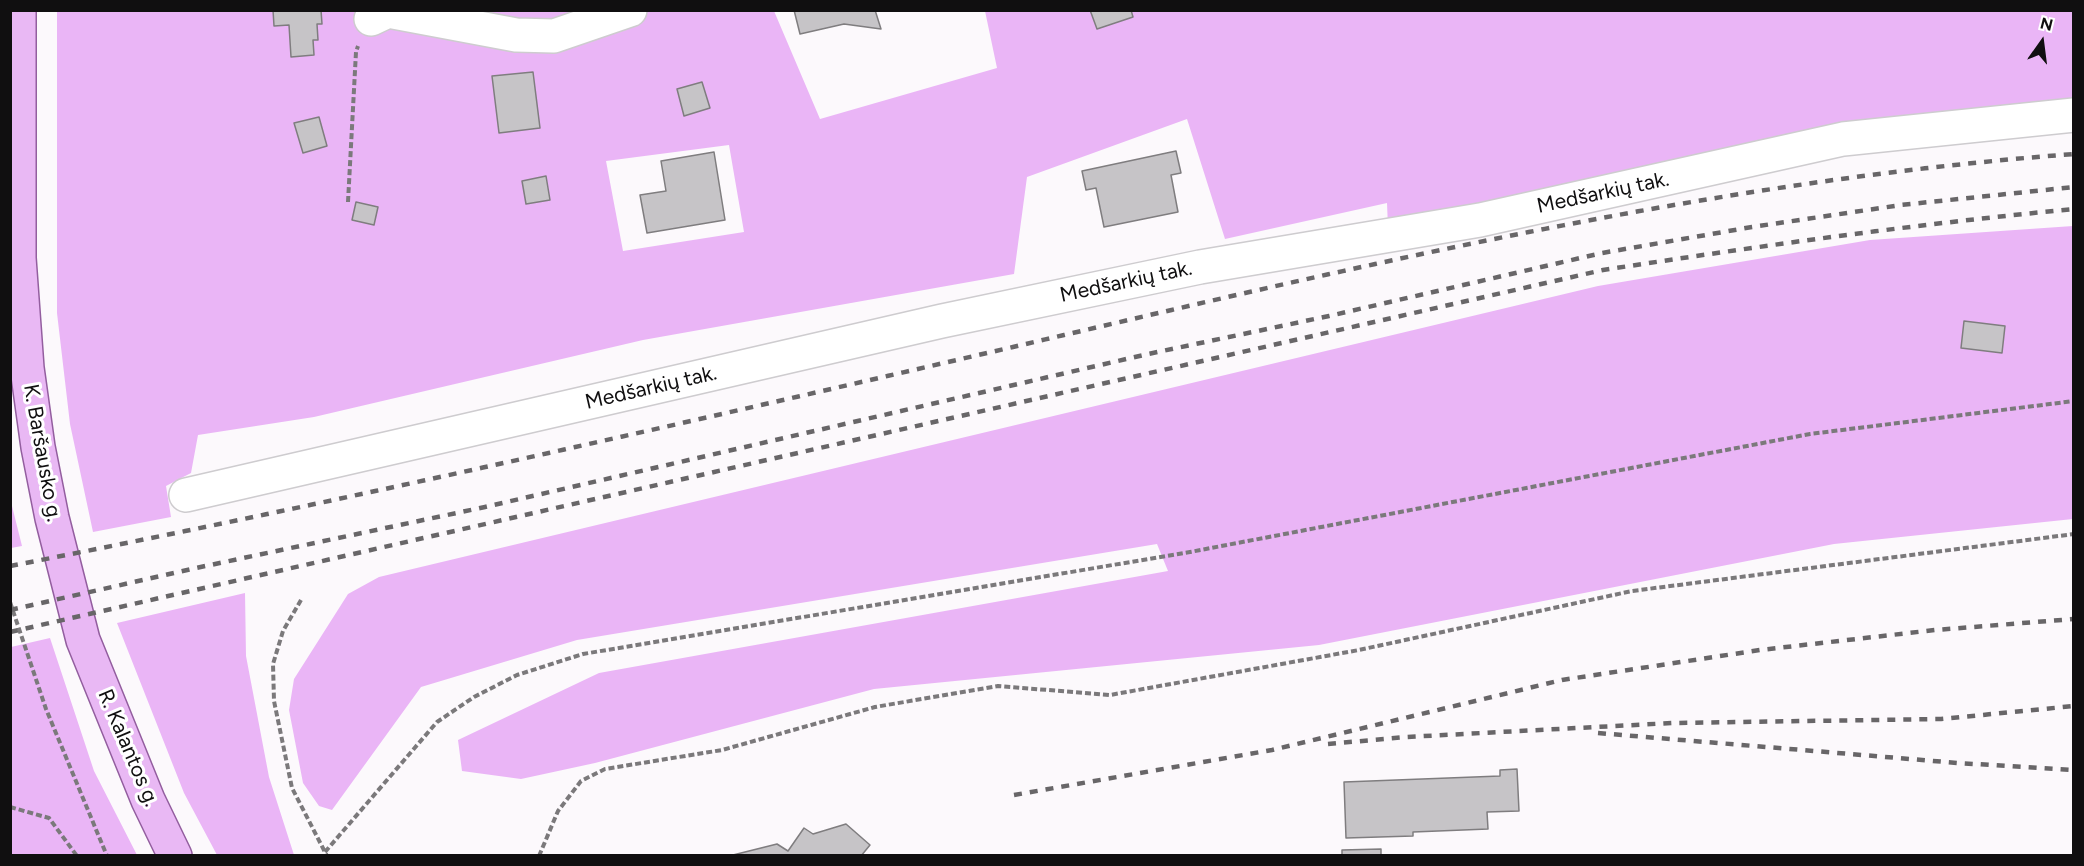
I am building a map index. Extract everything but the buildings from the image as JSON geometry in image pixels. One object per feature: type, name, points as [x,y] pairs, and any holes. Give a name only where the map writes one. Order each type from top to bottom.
[{"type":"main road","name":"K. Baršausko g.","points":[[19,10],[19,258],[27,368],[40,458],[52,518],[83,640]]},
{"type":"main road","name":"R. Kalantos g.","points":[[83,640],[148,800],[175,855]]},
{"type":"street","points":[[371,19],[388,11],[516,35],[554,36],[630,10]]},
{"type":"street","name":"Medšarkių tak.","points":[[186,495],[942,321],[1200,267],[1480,220],[1843,140],[2073,115]]},
{"type":"path","points":[[348,202],[356,52],[371,19]]},
{"type":"path","points":[[301,600],[283,630],[273,664],[274,701],[292,788],[326,854],[436,722],[474,697],[517,675],[584,654],[1190,552],[1810,434],[2073,401]]},
{"type":"path","points":[[539,855],[558,811],[581,781],[605,769],[722,750],[875,707],[998,686],[1110,695],[1359,650],[1632,591],[2073,534]]},
{"type":"path","points":[[10,602],[46,709],[107,855]]},
{"type":"path","points":[[10,807],[49,818],[77,855]]},
{"type":"shaded area","points":[[2073,10],[2074,102],[1810,132],[1680,158],[1388,228],[1387,203],[1225,239],[1187,119],[1027,177],[1014,274],[643,340],[314,417],[198,435],[191,473],[166,486],[171,517],[93,532],[70,424],[57,313],[57,11],[774,11],[820,119],[997,68],[985,11]],"holes":[[[729,145],[744,232],[623,251],[606,161]]]},
{"type":"shaded area","points":[[2073,226],[2073,519],[1834,544],[1319,645],[874,689],[595,763],[521,779],[462,771],[458,740],[599,673],[1168,571],[1157,544],[577,640],[421,687],[332,810],[319,806],[303,783],[289,710],[294,679],[348,594],[379,577],[1598,286],[1870,240]]},
{"type":"shaded area","points":[[10,498],[22,546],[11,548],[10,548]]},
{"type":"shaded area","points":[[245,593],[246,656],[269,777],[294,855],[217,855],[184,793],[117,623]]},
{"type":"shaded area","points":[[50,638],[94,771],[137,855],[11,855],[11,647]]},
{"type":"railway","points":[[10,566],[513,461],[1276,286],[1540,230],[1672,205],[1806,184],[1939,167],[2074,154]]},
{"type":"railway","points":[[10,610],[485,507],[1148,354],[1329,316],[1602,253],[1752,227],[1901,205],[2074,187]]},
{"type":"railway","points":[[10,632],[1603,270],[1838,236],[2074,209]]},
{"type":"railway","points":[[1014,795],[1272,750],[1562,680],[1760,650],[1935,630],[2074,619]]},
{"type":"railway","points":[[1328,744],[1406,737],[1672,723],[1941,719],[2074,706]]},
{"type":"railway","points":[[1598,733],[1958,763],[2074,770]]}]
